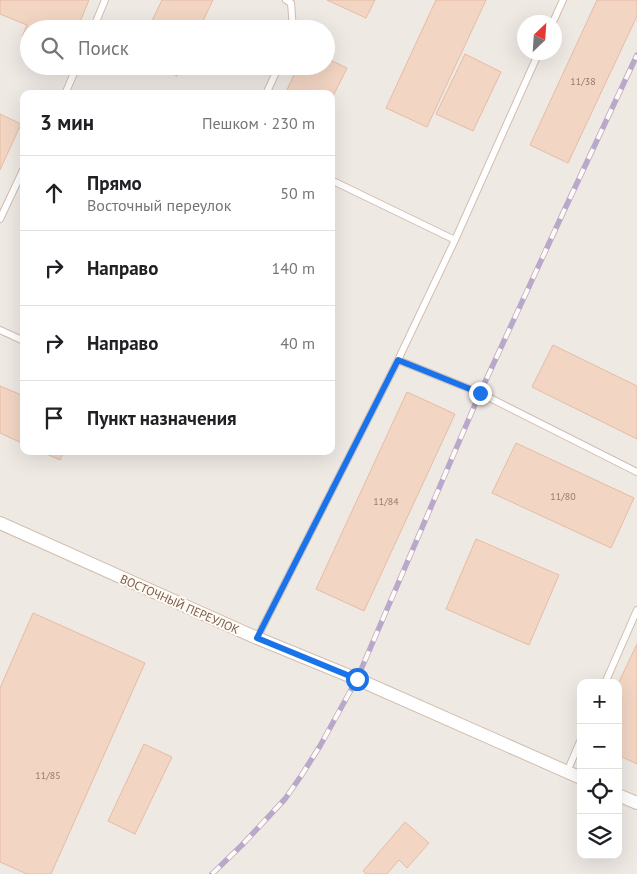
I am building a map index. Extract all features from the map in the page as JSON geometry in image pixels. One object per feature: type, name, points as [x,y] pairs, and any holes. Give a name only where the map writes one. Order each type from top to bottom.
[{"type":"street","name":"ВОСТОЧНЫЙ ПЕРЕУЛОК","points":[[0,523],[257,638],[357,679],[577,776]]},
{"type":"street","points":[[622,797],[637,803]]},
{"type":"lane","points":[[97,20],[105,0]]},
{"type":"lane","points":[[286,0],[291,3],[292,20]]},
{"type":"lane","points":[[556,15],[563,0]]},
{"type":"lane","points":[[257,638],[398,360],[456,240],[535,60]]},
{"type":"lane","points":[[67,90],[73,75]]},
{"type":"lane","points":[[268,90],[275,75]]},
{"type":"lane","points":[[0,220],[20,177]]},
{"type":"lane","points":[[335,182],[456,240]]},
{"type":"lane","points":[[0,330],[20,339]]},
{"type":"lane","points":[[398,360],[480,393],[637,472]]},
{"type":"lane","points":[[607,679],[637,610]]},
{"type":"lane","points":[[567,772],[577,748]]},
{"type":"shaded area","points":[[0,0],[637,0],[637,874],[0,874]]},
{"type":"building","points":[[0,0],[89,0],[81,20],[20,20],[20,22],[0,14]]},
{"type":"building","points":[[162,0],[213,0],[203,20],[152,20]]},
{"type":"building","points":[[327,0],[375,0],[366,18]]},
{"type":"building","points":[[436,0],[486,0],[427,127],[386,108]]},
{"type":"building","points":[[597,0],[637,0],[637,16],[568,163],[530,145]]},
{"type":"building","points":[[465,54],[501,72],[473,131],[436,114]]},
{"type":"building","points":[[335,62],[347,68],[335,92],[335,90],[287,90],[294,75],[335,75]]},
{"type":"building","points":[[0,114],[20,124],[20,126],[0,170]]},
{"type":"building","points":[[553,345],[637,386],[637,439],[532,387]]},
{"type":"building","points":[[0,386],[20,394],[20,442],[0,433]]},
{"type":"building","points":[[407,392],[455,414],[364,611],[316,589]]},
{"type":"building","points":[[516,443],[634,498],[611,548],[492,493]]},
{"type":"building","points":[[49,455],[62,455],[60,460]]},
{"type":"building","points":[[476,539],[559,575],[529,645],[446,609]]},
{"type":"building","points":[[33,613],[145,663],[51,874],[27,874],[0,862],[0,688]]},
{"type":"building","points":[[637,644],[637,764],[622,757],[622,679],[620,679]]},
{"type":"building","points":[[144,744],[172,757],[135,834],[108,821]]},
{"type":"building","points":[[405,822],[429,843],[407,868],[399,860],[387,874],[366,874],[363,871]]},
{"type":"railway","points":[[212,874],[285,799],[320,746],[357,679],[480,393],[637,55]]},
{"type":"route","points":[[357,679],[257,638],[398,360],[480,393]]}]
